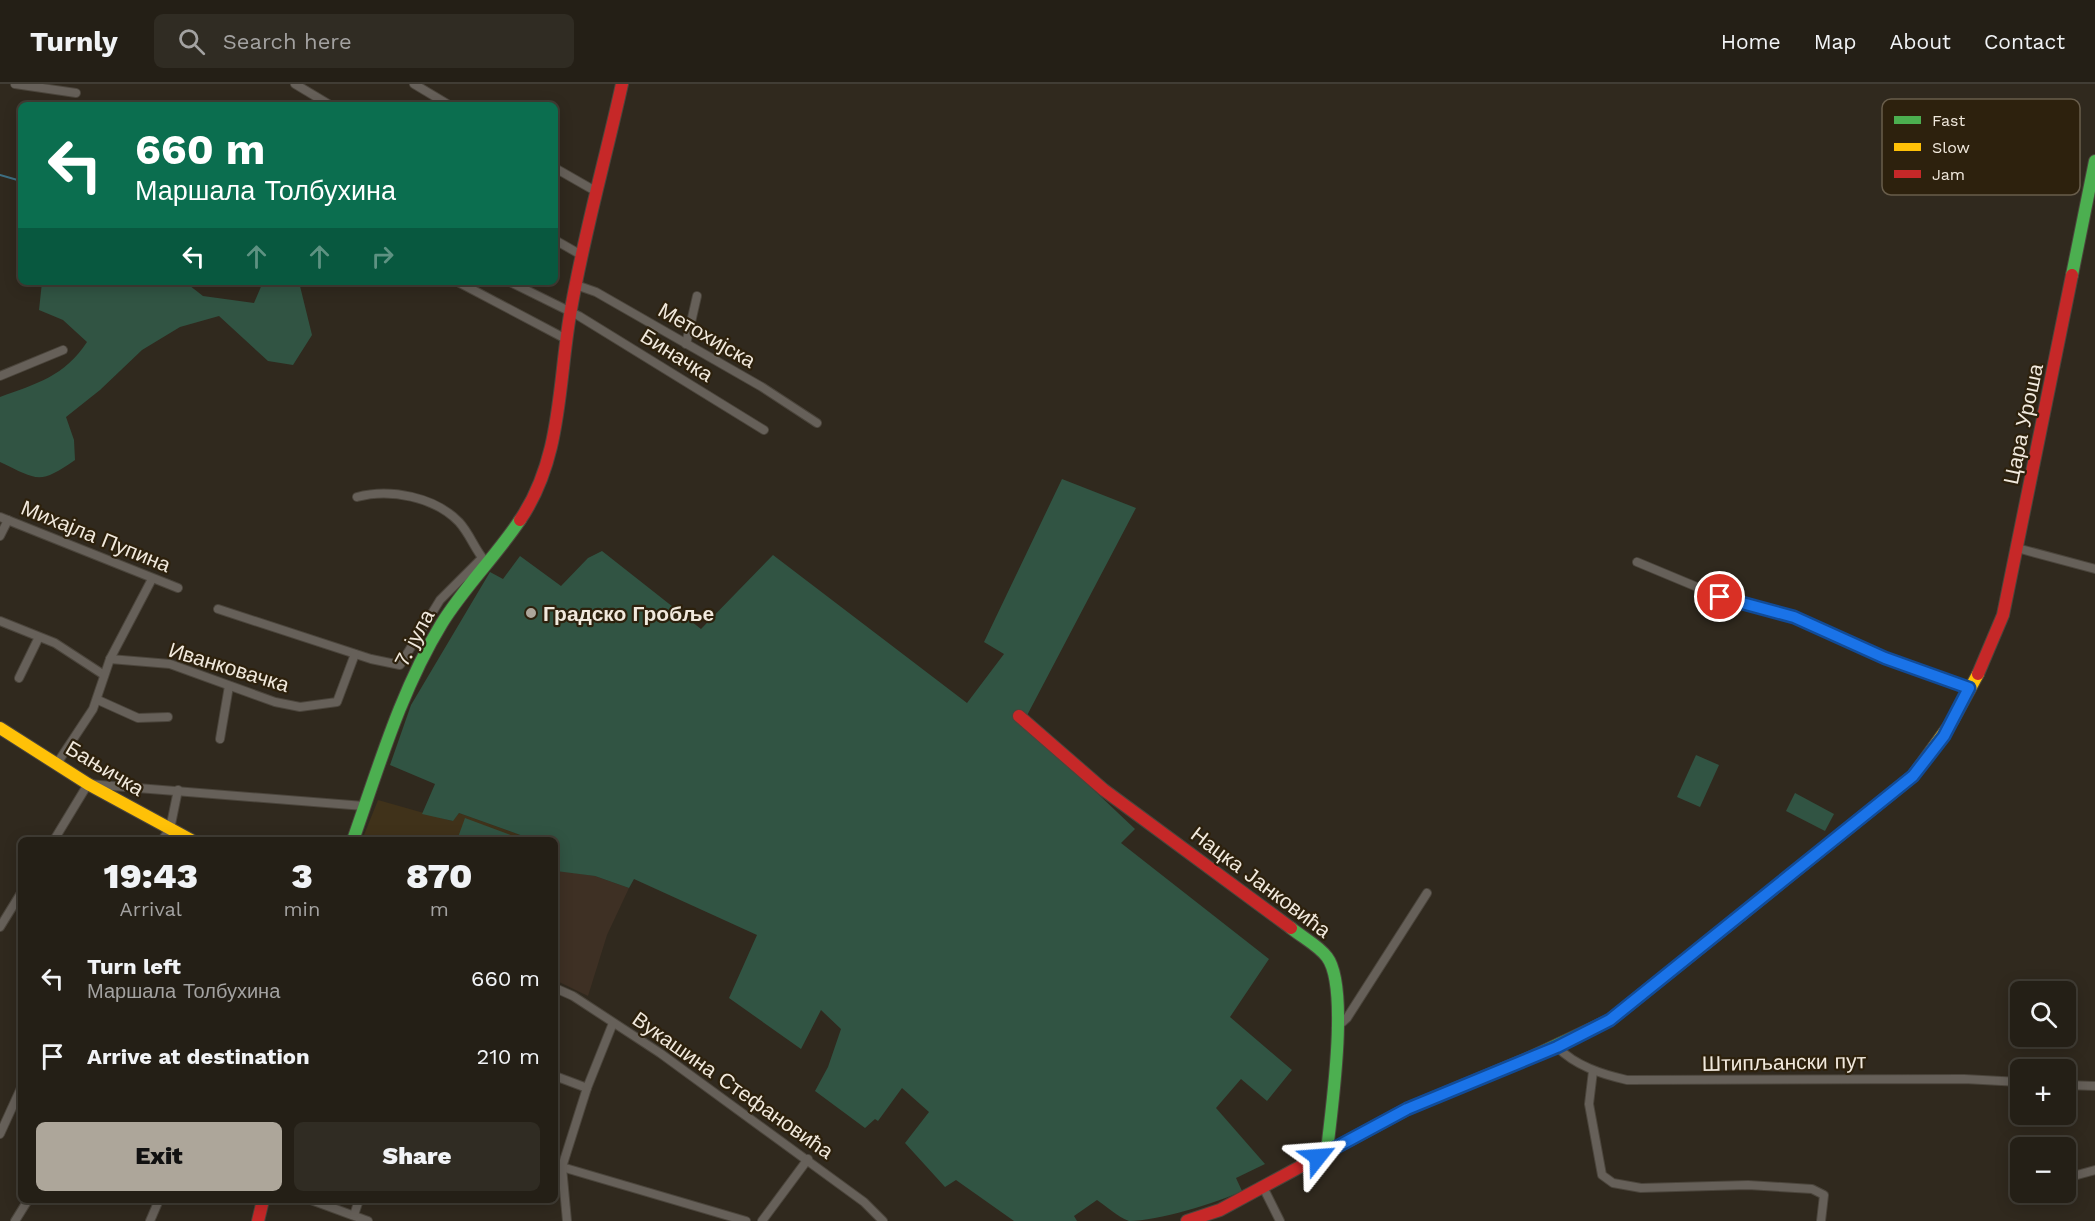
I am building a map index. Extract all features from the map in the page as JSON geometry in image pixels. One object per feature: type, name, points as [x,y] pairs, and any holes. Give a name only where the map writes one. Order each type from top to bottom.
[{"type":"street","points":[[15,84],[76,93]]},
{"type":"street","points":[[295,84],[325,102]]},
{"type":"street","points":[[414,84],[444,102]]},
{"type":"street","name":"7. јула","points":[[354,837],[391,734],[429,646],[485,561],[524,513],[545,472],[552,443],[570,313],[622,84]]},
{"type":"street","name":"Цара Уроша","points":[[1187,1221],[1220,1210],[1407,1109],[1557,1047],[1610,1020],[1913,776],[1944,736],[1986,657],[2003,615],[2091,211],[2095,161]]},
{"type":"street","points":[[558,170],[597,192]]},
{"type":"street","points":[[558,242],[583,256]]},
{"type":"street","points":[[464,285],[566,339]]},
{"type":"street","name":"Биначка","points":[[516,285],[570,313],[764,430]]},
{"type":"street","name":"Метохијска","points":[[576,285],[596,292],[762,387],[817,423]]},
{"type":"street","points":[[686,344],[697,296]]},
{"type":"street","points":[[0,376],[63,350]]},
{"type":"street","points":[[218,609],[355,654],[388,664],[400,665],[440,600],[485,561],[469,535],[445,510],[388,492],[357,496]]},
{"type":"street","points":[[0,536],[4,519]]},
{"type":"street","name":"Михајла Пупина","points":[[4,519],[178,588]]},
{"type":"street","points":[[2017,548],[2095,569]]},
{"type":"street","points":[[1637,562],[1720,597],[1804,621],[1885,658],[1969,688]]},
{"type":"street","points":[[58,762],[98,700],[110,659],[152,579]]},
{"type":"street","points":[[0,621],[55,643],[104,675]]},
{"type":"street","points":[[19,678],[39,637]]},
{"type":"street","name":"Иванковачка","points":[[110,659],[170,664],[230,686],[300,707],[337,702],[355,654]]},
{"type":"street","points":[[220,739],[230,686]]},
{"type":"street","points":[[98,700],[138,718],[168,717]]},
{"type":"street","name":"Нацка Јанковића","points":[[1019,716],[1104,790],[1160,829],[1211,871],[1273,913],[1328,958],[1337,987],[1336,1059],[1328,1142],[1333,1149]]},
{"type":"street","name":"Бањичка","points":[[0,728],[58,762],[88,784],[185,837]]},
{"type":"street","points":[[56,837],[88,784],[364,806]]},
{"type":"street","points":[[164,837],[170,829],[178,790]]},
{"type":"street","points":[[1335,1028],[1347,1018],[1427,893]]},
{"type":"street","points":[[0,927],[18,898]]},
{"type":"street","points":[[11,908],[18,913]]},
{"type":"street","name":"Вукашина Стефановића","points":[[558,990],[613,1023],[808,1160],[864,1202],[883,1221]]},
{"type":"street","points":[[567,1221],[558,1166],[613,1023]]},
{"type":"street","name":"Штипљански пут","points":[[1557,1047],[1566,1057],[1593,1071],[1627,1080],[1646,1082],[1964,1079],[2010,1081]]},
{"type":"street","points":[[1593,1071],[1589,1104],[1602,1175],[1613,1184],[1660,1188],[1748,1185],[1812,1189],[1824,1195],[1821,1221]]},
{"type":"street","points":[[558,1077],[587,1088]]},
{"type":"street","points":[[2076,1085],[2095,1086]]},
{"type":"street","points":[[0,1134],[18,1095]]},
{"type":"street","points":[[762,1221],[808,1160]]},
{"type":"street","points":[[558,1166],[746,1221]]},
{"type":"street","points":[[2076,1175],[2095,1170]]},
{"type":"street","points":[[1263,1186],[1280,1221]]},
{"type":"street","points":[[15,1221],[26,1203]]},
{"type":"street","points":[[150,1221],[158,1203]]},
{"type":"street","points":[[258,1221],[262,1203]]},
{"type":"street","points":[[320,1203],[368,1221]]},
{"type":"street","points":[[354,1215],[358,1203]]},
{"type":"shaded area","points":[[378,800],[452,821],[459,813],[523,836],[523,837],[363,837]]},
{"type":"shaded area","points":[[558,870],[595,876],[629,888],[607,935],[588,996],[558,981]]},
{"type":"green space","points":[[42,285],[189,285],[203,296],[254,303],[262,285],[300,285],[312,335],[293,365],[268,361],[219,316],[180,327],[142,350],[100,390],[66,417],[74,440],[75,460],[53,473],[38,477],[0,462],[0,397],[38,383],[59,371],[78,354],[87,342],[63,320],[39,310]]},
{"type":"green space","points":[[1062,479],[1136,508],[1023,723],[1135,829],[1121,843],[1269,959],[1230,1017],[1292,1070],[1267,1101],[1241,1079],[1216,1108],[1265,1164],[1236,1178],[1242,1191],[1187,1210],[1141,1220],[1129,1221],[1097,1200],[1074,1216],[1077,1221],[1014,1221],[956,1180],[945,1187],[905,1143],[929,1112],[902,1088],[878,1121],[875,1119],[865,1128],[815,1091],[828,1067],[841,1029],[821,1010],[801,1049],[729,998],[757,935],[634,879],[629,888],[595,876],[558,871],[558,837],[523,837],[459,813],[453,821],[422,814],[435,784],[390,765],[411,705],[490,572],[503,579],[520,556],[561,586],[588,558],[602,551],[701,629],[773,555],[967,703],[1004,654],[984,642]]},
{"type":"green space","points":[[1696,755],[1719,765],[1700,807],[1677,797]]},
{"type":"green space","points":[[1795,793],[1834,814],[1825,831],[1786,811]]},
{"type":"green space","points":[[465,818],[516,837],[458,837]]},
{"type":"waterway","points":[[0,175],[18,180]]},
{"type":"traffic: fast","points":[[2072,275],[2095,161]]},
{"type":"traffic: fast","points":[[354,837],[392,729],[427,649],[451,609],[520,520]]},
{"type":"traffic: fast","points":[[1527,1059],[1610,1020],[1741,915]]},
{"type":"traffic: fast","points":[[1291,928],[1324,953],[1334,972],[1338,1019],[1328,1142],[1333,1149]]},
{"type":"traffic: slow","points":[[1741,915],[1913,776],[1953,720],[1978,674]]},
{"type":"traffic: slow","points":[[0,728],[88,784],[185,837]]},
{"type":"traffic: jam","points":[[520,520],[534,496],[551,446],[575,286],[622,84]]},
{"type":"traffic: jam","points":[[1978,674],[2003,615],[2072,275]]},
{"type":"traffic: jam","points":[[1019,716],[1104,790],[1291,928]]},
{"type":"traffic: jam","points":[[1187,1221],[1220,1210],[1407,1109],[1527,1059]]},
{"type":"traffic: jam","points":[[258,1221],[262,1203]]},
{"type":"place","name":"Градско Гробље","points":[[531,613]]},
{"type":"route","points":[[1318,1157],[1407,1109],[1557,1047],[1610,1020],[1898,790],[1913,776],[1944,736],[1969,688],[1885,658],[1823,628],[1794,617],[1720,597]]}]
